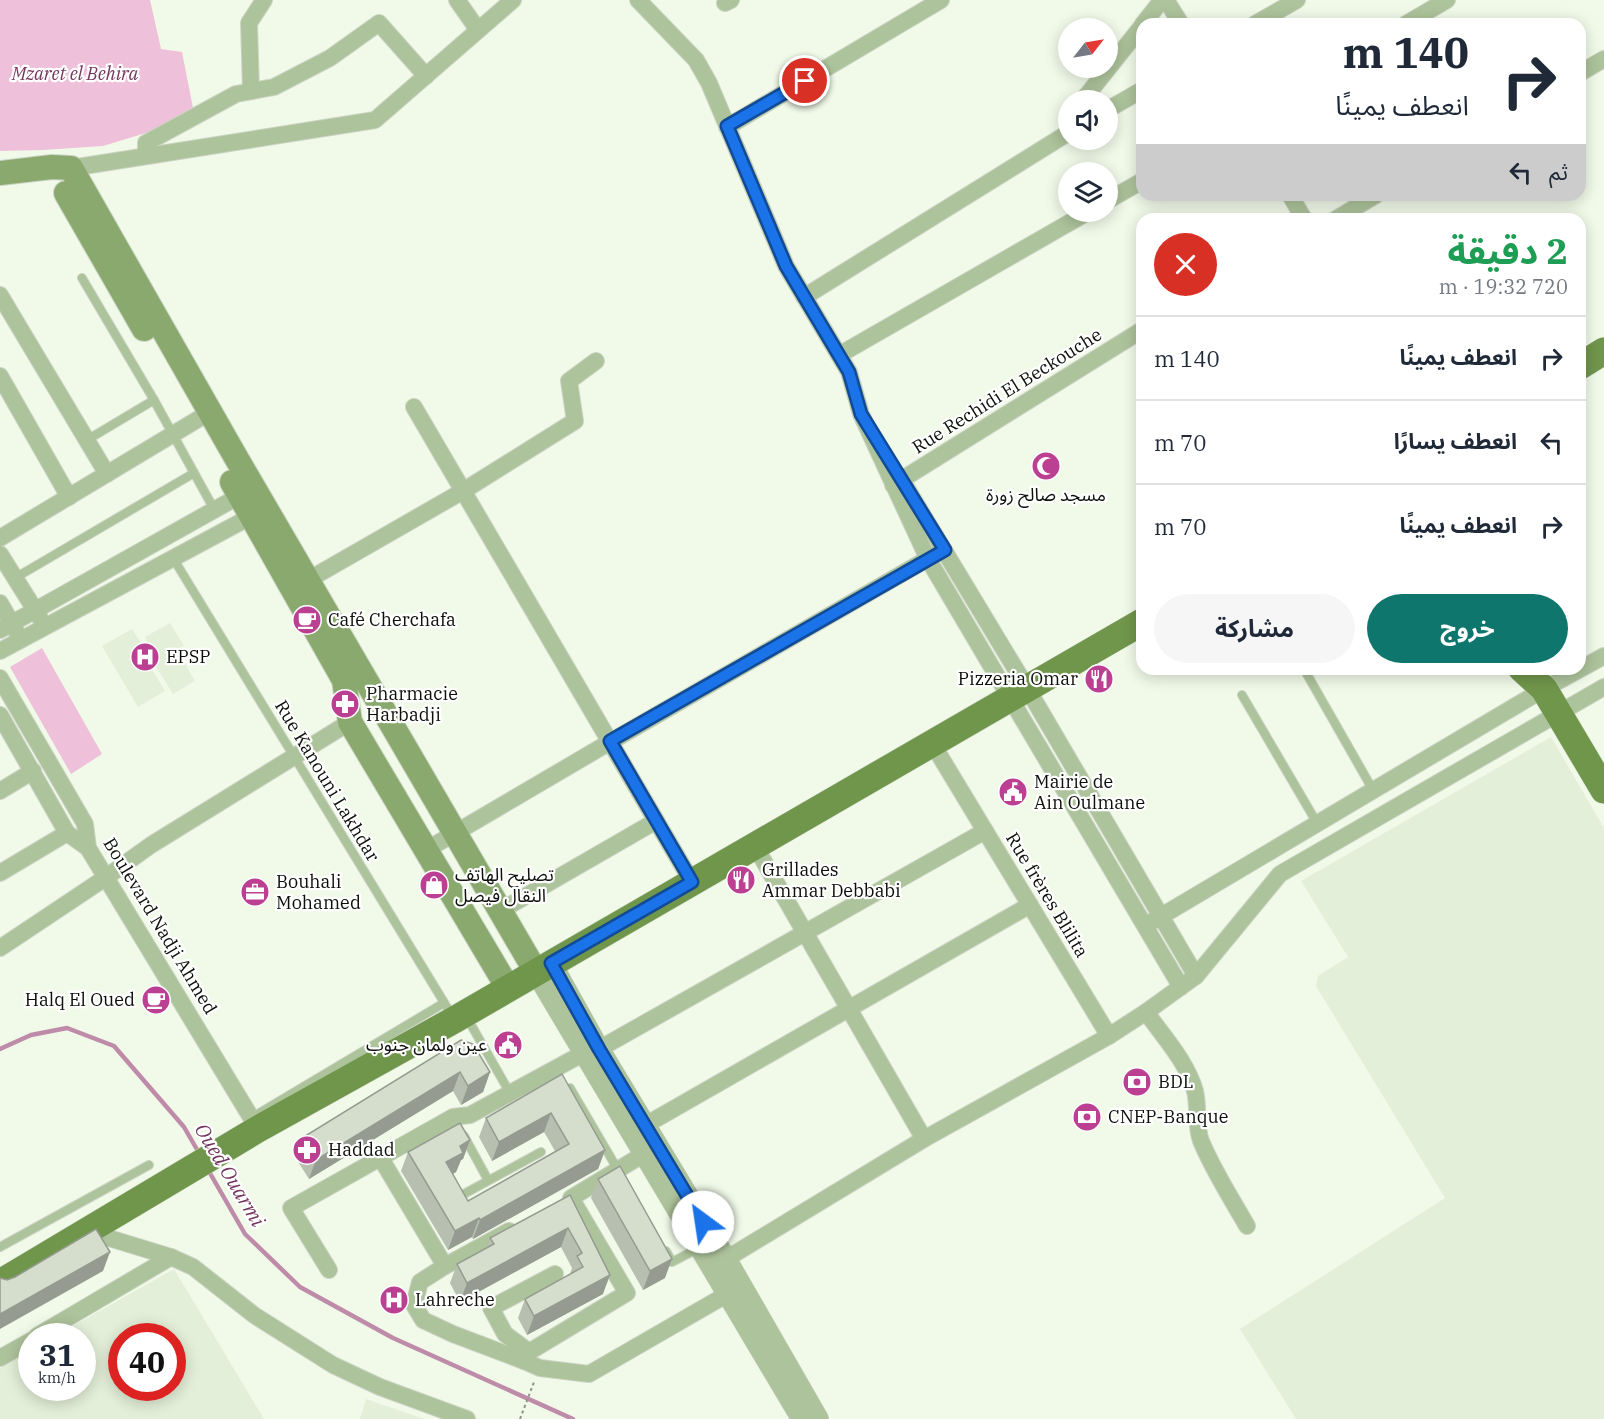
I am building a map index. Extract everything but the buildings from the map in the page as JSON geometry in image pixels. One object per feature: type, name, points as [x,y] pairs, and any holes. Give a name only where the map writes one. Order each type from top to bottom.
[{"type":"main road","points":[[0,173],[62,167],[253,502],[344,680],[350,722],[508,988]]},
{"type":"main road","points":[[1586,362],[1604,351]]},
{"type":"main road","points":[[253,502],[308,580],[500,911],[543,968]]},
{"type":"main road","points":[[1,1280],[172,1179],[248,1129],[454,1013],[508,988],[1136,625]]},
{"type":"main road","points":[[1543,679],[1559,714],[1604,790]]},
{"type":"street","points":[[251,91],[249,22],[264,0]]},
{"type":"street","points":[[457,0],[478,30]]},
{"type":"street","points":[[62,167],[375,120],[513,0]]},
{"type":"street","points":[[638,0],[696,60],[710,83],[786,266],[849,372],[861,414],[897,482],[928,559],[1019,693],[1196,975]]},
{"type":"street","points":[[727,126],[941,0]]},
{"type":"street","points":[[1148,18],[1164,0],[1177,18]]},
{"type":"street","points":[[1266,18],[1297,0]]},
{"type":"street","points":[[1416,18],[1447,0]]},
{"type":"street","points":[[146,156],[146,143],[236,94],[274,87],[311,68],[330,58],[379,23],[426,76]]},
{"type":"street","points":[[1091,90],[1136,33]]},
{"type":"street","points":[[1586,70],[1604,59]]},
{"type":"street","points":[[1118,104],[1136,93]]},
{"type":"street","points":[[1047,146],[1058,132]]},
{"type":"street","points":[[804,297],[1058,140]]},
{"type":"street","points":[[1118,195],[1136,184]]},
{"type":"street","points":[[1346,213],[1366,201]]},
{"type":"street","points":[[839,356],[1071,222]]},
{"type":"street","points":[[0,295],[107,474]]},
{"type":"street","name":"Rue Rechidi El Beckouche","points":[[897,482],[1136,334]]},
{"type":"street","points":[[308,580],[463,491],[575,421],[569,381],[596,362]]},
{"type":"street","points":[[0,376],[69,497]]},
{"type":"street","points":[[414,407],[692,882]]},
{"type":"street","points":[[0,538],[204,416]]},
{"type":"street","points":[[897,482],[945,550],[1144,926],[1181,987]]},
{"type":"street","points":[[6,626],[215,511],[253,502]]},
{"type":"street","points":[[0,651],[173,558],[253,502]]},
{"type":"street","points":[[426,850],[610,741],[945,550]]},
{"type":"street","points":[[0,554],[45,626]]},
{"type":"street","points":[[0,603],[6,626],[21,639]]},
{"type":"street","points":[[1586,663],[1604,656]]},
{"type":"street","name":"Boulevard Nadji Ahmed","points":[[0,678],[85,824],[88,848],[105,878],[204,1036],[248,1129]]},
{"type":"street","points":[[1144,926],[1373,790],[1543,679]]},
{"type":"street","points":[[726,1259],[924,1139],[1109,1036],[1146,1012],[1196,975],[1280,874],[1604,687]]},
{"type":"street","points":[[0,715],[6,738],[33,771],[68,833],[88,848]]},
{"type":"street","points":[[0,948],[151,845],[350,722]]},
{"type":"street","name":"Rue frères Blilita","points":[[932,743],[1109,1036]]},
{"type":"street","points":[[0,790],[33,771]]},
{"type":"street","points":[[500,911],[656,821]]},
{"type":"street","points":[[329,1270],[291,1208],[453,1117],[470,1115],[591,1051],[985,831]]},
{"type":"street","points":[[0,873],[68,833]]},
{"type":"street","points":[[755,846],[924,1139]]},
{"type":"street","points":[[638,1130],[1030,905]]},
{"type":"street","points":[[543,968],[650,1150],[726,1259],[734,1290],[802,1419]]},
{"type":"street","points":[[1146,1012],[1191,1081],[1198,1109],[1197,1127],[1201,1140],[1247,1226]]},
{"type":"street","points":[[529,1221],[420,1282],[414,1305],[423,1320],[453,1334],[526,1356],[627,1293],[566,1201],[621,1175],[650,1150]]},
{"type":"street","points":[[650,1150],[699,1248],[734,1290],[818,1419]]},
{"type":"street","points":[[380,1157],[445,1266]]},
{"type":"street","points":[[86,1231],[171,1257],[193,1267],[254,1315],[333,1365],[380,1387],[468,1419]]},
{"type":"street","points":[[59,1323],[171,1257]]},
{"type":"street","points":[[555,1274],[490,1308],[505,1334],[540,1368],[589,1374],[734,1290]]},
{"type":"street","points":[[0,1358],[18,1348]]},
{"type":"lane","points":[[82,278],[154,400],[215,511]]},
{"type":"lane","points":[[87,440],[154,400]]},
{"type":"lane","points":[[15,578],[194,473]]},
{"type":"lane","name":"Rue Kanouni Lakhdar","points":[[173,558],[454,1013],[510,1094]]},
{"type":"lane","points":[[1307,675],[1373,790]]},
{"type":"lane","points":[[1242,695],[1317,823]]},
{"type":"lane","points":[[558,1067],[621,1175]]},
{"type":"lane","points":[[453,1117],[488,1180]]},
{"type":"lane","points":[[462,1196],[541,1152]]},
{"type":"lane","points":[[0,1247],[149,1165]]},
{"type":"lane","points":[[660,1242],[672,1262],[699,1248]]},
{"type":"path","points":[[520,1419],[537,1376]]},
{"type":"shaded area","name":"EPSP","points":[[170,623],[184,646],[177,650],[195,681],[173,694],[155,665],[151,668],[165,691],[138,707],[102,646],[132,629],[144,648],[149,645],[145,637]]},
{"type":"shaded area","points":[[1551,737],[1604,828],[1604,1419],[1296,1419],[1240,1329],[1445,1198],[1316,986],[1318,976],[1348,957],[1301,881]]},
{"type":"shaded area","points":[[174,1269],[264,1419],[0,1419],[0,1368],[18,1358],[18,1401],[96,1401],[96,1323],[78,1323]]},
{"type":"shaded area","points":[[366,1399],[424,1419],[360,1419]]},
{"type":"green space","name":"Mzaret el Behira","points":[[0,0],[150,0],[161,49],[182,52],[195,118],[103,146],[0,151]]},
{"type":"green space","points":[[42,648],[102,754],[71,774],[10,667]]},
{"type":"waterway","name":"Oued Ouarmi","points":[[0,1049],[31,1035],[67,1028],[114,1046],[184,1127],[199,1153]]},
{"type":"waterway","name":"Oued Ouarmi","points":[[207,1168],[245,1234],[300,1287],[393,1338],[573,1419]]},
{"type":"place","name":"مسجد صالح زورة","points":[[1046,466]]},
{"type":"place","name":"Café Cherchafa","points":[[307,620]]},
{"type":"place","name":"EPSP","points":[[145,657]]},
{"type":"place","name":"Pizzeria Omar","points":[[1099,679]]},
{"type":"place","name":"Pharmacie Harbadji","points":[[345,704]]},
{"type":"place","name":"Mairie de Ain Oulmane","points":[[1013,792]]},
{"type":"place","name":"Grillades Ammar Debbabi","points":[[741,880]]},
{"type":"place","name":"تصليح الهاتف النقال فيصل","points":[[434,885]]},
{"type":"place","name":"Bouhali Mohamed","points":[[255,892]]},
{"type":"place","name":"Halq El Oued","points":[[156,1000]]},
{"type":"place","name":"عين ولمان جنوب","points":[[508,1045]]},
{"type":"place","name":"BDL","points":[[1137,1082]]},
{"type":"place","name":"CNEP-Banque","points":[[1087,1117]]},
{"type":"place","name":"Haddad","points":[[307,1150]]},
{"type":"place","name":"Lahreche","points":[[394,1300]]},
{"type":"route","points":[[703,1222],[599,1049],[551,963],[692,882],[610,741],[945,550],[861,414],[849,372],[786,266],[727,126],[805,81]]}]
